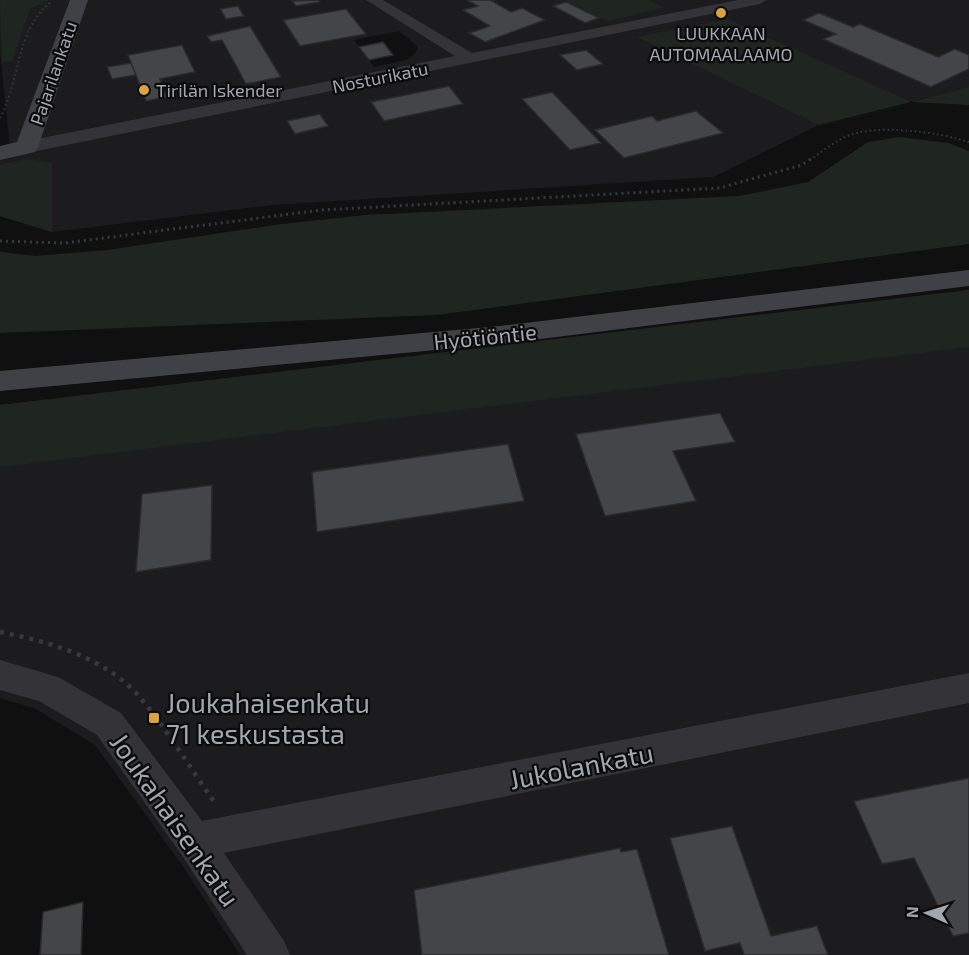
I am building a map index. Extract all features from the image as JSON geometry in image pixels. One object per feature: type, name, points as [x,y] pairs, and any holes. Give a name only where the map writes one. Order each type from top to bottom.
[{"type":"main road","name":"Pajarilankatu","points":[[27,147],[79,0]]},
{"type":"main road","name":"Nosturikatu","points":[[0,153],[27,147]]},
{"type":"main road","name":"Hyötiöntie","points":[[0,381],[501,335],[969,278]]},
{"type":"street","points":[[373,0],[471,59]]},
{"type":"street","name":"Nosturikatu","points":[[27,147],[759,0]]},
{"type":"street","name":"Joukahaisenkatu","points":[[0,675],[47,688],[109,724],[194,841],[270,955]]},
{"type":"street","name":"Jukolankatu","points":[[194,841],[969,688]]},
{"type":"path","points":[[0,118],[32,23],[44,6],[54,0]]},
{"type":"path","points":[[0,240],[64,243],[322,210],[719,188],[802,165],[847,136],[896,129],[949,135],[969,142]]},
{"type":"shaded area","points":[[0,0],[969,0],[969,87],[819,125],[713,177],[272,205],[52,232],[0,216],[0,156],[10,147],[0,53]],"holes":[[[399,31],[418,47],[415,54],[406,60],[374,67],[354,40]]]},
{"type":"shaded area","points":[[0,0],[49,0],[30,9],[12,61],[2,62]]},
{"type":"shaded area","points":[[565,0],[648,0],[664,8],[608,21]]},
{"type":"shaded area","points":[[727,19],[911,102],[819,125],[637,37]]},
{"type":"shaded area","points":[[969,87],[969,105],[911,102]]},
{"type":"shaded area","points":[[900,137],[948,143],[969,151],[969,244],[436,315],[0,333],[0,252],[36,256],[107,250],[282,224],[366,215],[739,196],[808,182],[868,142]]},
{"type":"shaded area","points":[[24,159],[52,163],[52,232],[0,216],[0,165]]},
{"type":"shaded area","points":[[969,290],[969,955],[240,955],[182,865],[95,745],[36,709],[0,698],[0,405]]},
{"type":"shaded area","points":[[969,290],[969,347],[0,467],[0,405]]},
{"type":"building","points":[[318,0],[320,2],[296,6],[292,1]]},
{"type":"building","points":[[467,0],[495,0],[492,1],[511,12],[522,8],[545,20],[485,42],[469,33],[490,26],[463,10],[478,6]]},
{"type":"building","points":[[566,2],[599,18],[585,23],[553,6]]},
{"type":"building","points":[[238,6],[244,16],[226,19],[220,9]]},
{"type":"building","points":[[346,9],[366,34],[300,46],[283,20]]},
{"type":"building","points":[[819,13],[853,27],[860,24],[938,57],[955,49],[969,55],[969,69],[931,87],[823,39],[836,34],[803,20]]},
{"type":"building","points":[[250,26],[281,77],[246,84],[222,40],[211,42],[207,36]]},
{"type":"building","points":[[383,42],[393,55],[369,60],[359,47]]},
{"type":"building","points":[[182,45],[195,72],[160,79],[167,97],[146,101],[128,55]]},
{"type":"building","points":[[586,50],[603,64],[577,70],[560,55]]},
{"type":"building","points":[[131,63],[136,75],[112,79],[107,67]]},
{"type":"building","points":[[449,86],[463,104],[384,121],[371,102]]},
{"type":"building","points":[[552,92],[601,143],[570,150],[522,99]]},
{"type":"building","points":[[696,111],[723,133],[624,158],[595,130],[652,116],[657,121]]},
{"type":"building","points":[[320,114],[328,126],[295,134],[287,121]]},
{"type":"building","points":[[720,413],[735,442],[673,451],[696,501],[605,516],[576,434]]},
{"type":"building","points":[[508,444],[524,501],[317,532],[312,472]]},
{"type":"building","points":[[212,485],[211,560],[136,572],[142,494]]},
{"type":"building","points":[[969,778],[969,933],[953,936],[914,858],[882,864],[854,801]]},
{"type":"building","points":[[732,826],[771,936],[817,926],[828,955],[744,955],[740,943],[705,951],[670,838]]},
{"type":"building","points":[[620,848],[621,852],[637,849],[669,955],[422,955],[414,890]]},
{"type":"building","points":[[83,902],[81,955],[40,955],[43,912]]},
{"type":"place","name":"LUUKKAAN AUTOMAALAAMO","points":[[721,13]]},
{"type":"place","name":"Tirilän Iskender","points":[[144,90]]},
{"type":"place","name":"Joukahaisenkatu 71 keskustasta","points":[[154,718]]}]
